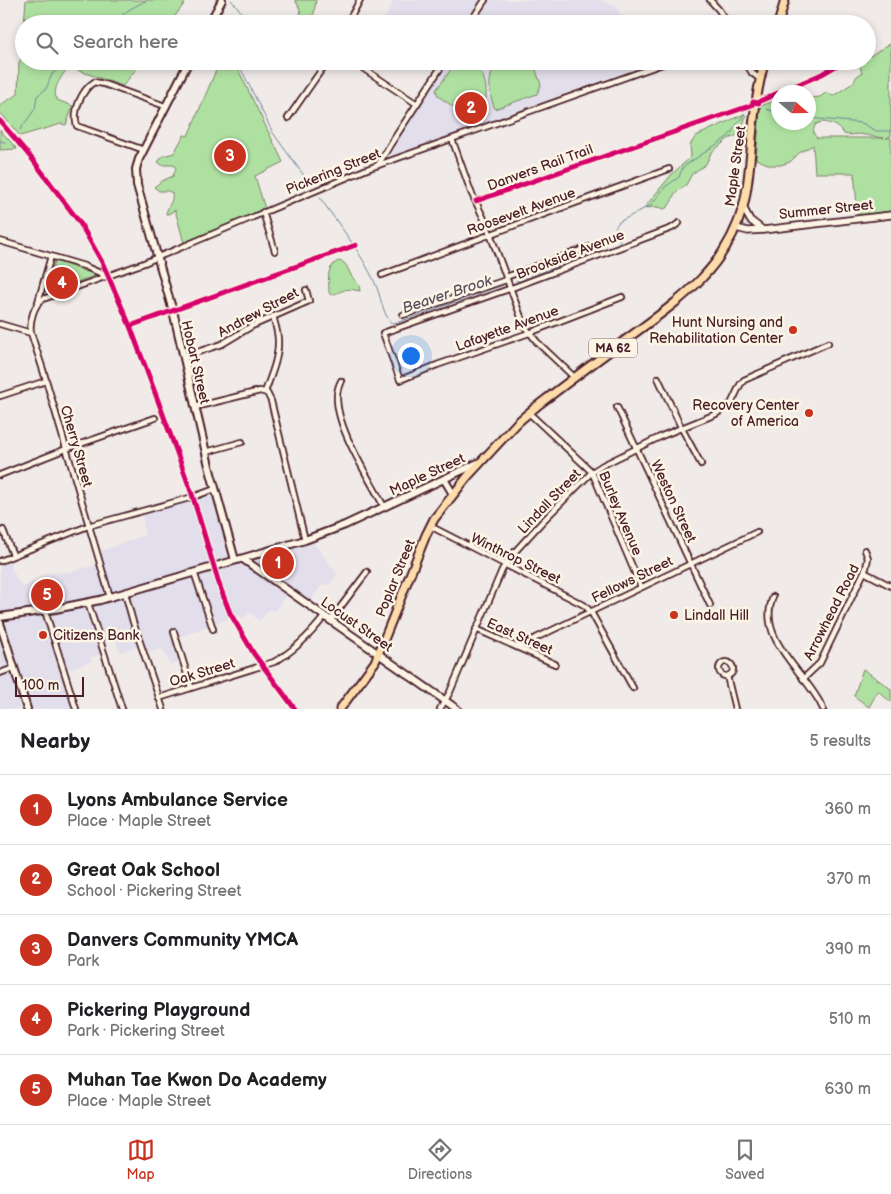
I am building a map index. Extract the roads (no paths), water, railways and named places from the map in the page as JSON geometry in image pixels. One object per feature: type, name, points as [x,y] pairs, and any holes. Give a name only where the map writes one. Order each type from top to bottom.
[{"type":"main road","points":[[214,15],[222,0]]},
{"type":"main road","points":[[781,15],[786,0]]},
{"type":"main road","name":"Hobart Street","points":[[184,70],[137,164],[137,184],[158,257],[215,489],[235,560]]},
{"type":"main road","name":"Maple Street","points":[[0,617],[88,603],[305,540],[345,525],[482,461],[529,413],[670,307],[697,284],[714,266],[736,228],[743,207],[762,70]]},
{"type":"main road","name":"Poplar Street","points":[[340,709],[375,662],[430,526],[443,506],[482,461]]},
{"type":"main road","points":[[444,479],[453,494]]},
{"type":"main road","name":"Locust Street","points":[[243,559],[457,709]]},
{"type":"main road","points":[[0,623],[27,709]]},
{"type":"street","points":[[352,15],[360,0]]},
{"type":"street","points":[[476,15],[486,0]]},
{"type":"street","points":[[710,0],[722,15]]},
{"type":"street","points":[[288,118],[321,70]]},
{"type":"street","points":[[366,70],[417,104]]},
{"type":"street","points":[[378,165],[439,70]]},
{"type":"street","name":"Pickering Street","points":[[38,302],[158,257],[378,165],[646,70]]},
{"type":"street","points":[[750,70],[760,79]]},
{"type":"street","points":[[144,150],[78,126],[75,119],[86,88],[94,82],[165,106]]},
{"type":"street","points":[[452,139],[471,192],[490,234],[510,289],[529,333],[575,378]]},
{"type":"street","points":[[386,151],[395,159]]},
{"type":"street","name":"Roosevelt Avenue","points":[[382,275],[669,169]]},
{"type":"street","name":"Summer Street","points":[[743,207],[750,220],[763,230]]},
{"type":"street","points":[[263,212],[275,251]]},
{"type":"street","name":"Summer Street","points":[[736,228],[748,231],[763,230],[891,215]]},
{"type":"street","name":"Brookside Avenue","points":[[400,380],[383,333],[510,289],[672,228],[679,223]]},
{"type":"street","points":[[0,241],[84,266],[107,276]]},
{"type":"street","name":"Brookside Avenue","points":[[403,315],[603,242]]},
{"type":"street","points":[[0,324],[31,333],[30,327],[51,256]]},
{"type":"street","name":"Andrew Street","points":[[184,357],[222,344],[252,326],[309,301],[306,290]]},
{"type":"street","name":"Lafayette Avenue","points":[[400,380],[622,297]]},
{"type":"street","points":[[265,392],[277,358],[278,338],[273,316]]},
{"type":"street","name":"Cherry Street","points":[[31,333],[110,597]]},
{"type":"street","name":"Lindall Street","points":[[440,709],[446,701],[476,629],[510,557],[592,472],[636,448],[716,414],[731,404],[744,380],[828,343]]},
{"type":"street","points":[[658,378],[681,428],[701,464]]},
{"type":"street","points":[[0,396],[46,381]]},
{"type":"street","points":[[341,381],[336,395],[347,436],[384,507]]},
{"type":"street","points":[[195,407],[260,390],[265,392],[271,400],[305,540]]},
{"type":"street","name":"Weston Street","points":[[617,407],[710,605]]},
{"type":"street","name":"Burley Avenue","points":[[529,413],[592,472],[641,587]]},
{"type":"street","points":[[0,475],[66,449],[155,418]]},
{"type":"street","points":[[206,452],[242,442]]},
{"type":"street","points":[[0,561],[88,526],[215,489]]},
{"type":"street","name":"Winthrop Street","points":[[430,526],[576,599],[590,612]]},
{"type":"street","points":[[3,530],[13,555]]},
{"type":"street","name":"Fellows Street","points":[[517,647],[757,532]]},
{"type":"street","name":"Arrowhead Road","points":[[803,680],[820,663],[864,572],[868,561],[865,550]]},
{"type":"street","points":[[194,572],[213,629]]},
{"type":"street","points":[[330,621],[367,572]]},
{"type":"street","points":[[864,572],[891,586]]},
{"type":"street","points":[[125,593],[163,709]]},
{"type":"street","points":[[773,597],[769,614],[781,648],[823,709]]},
{"type":"street","points":[[88,603],[122,709]]},
{"type":"street","points":[[45,611],[76,709]]},
{"type":"street","points":[[590,612],[633,688]]},
{"type":"street","name":"Oak Street","points":[[159,698],[281,658],[305,639],[324,616]]},
{"type":"street","name":"East Street","points":[[476,629],[555,664]]},
{"type":"street","points":[[174,632],[190,688]]},
{"type":"street","points":[[0,673],[14,668]]},
{"type":"street","points":[[727,676],[734,709]]},
{"type":"waterway","name":"Beaver Brook","points":[[123,15],[147,0]]},
{"type":"waterway","name":"Beaver Brook","points":[[231,0],[242,15]]},
{"type":"waterway","name":"Beaver Brook","points":[[20,130],[35,109],[37,96],[46,89],[52,74],[57,70]]},
{"type":"waterway","name":"Beaver Brook","points":[[242,70],[273,133],[310,184]]},
{"type":"waterway","name":"Beaver Brook","points":[[767,109],[771,110]]},
{"type":"waterway","name":"Beaver Brook","points":[[516,281],[617,245],[620,242],[616,232],[619,222],[651,205],[665,187],[679,177],[683,167],[729,136],[745,113]]},
{"type":"waterway","name":"Beaver Brook","points":[[816,119],[862,123],[876,131],[891,131]]},
{"type":"waterway","name":"Beaver Brook","points":[[0,141],[5,142]]},
{"type":"waterway","name":"Beaver Brook","points":[[320,198],[363,260],[375,283],[391,323],[399,322],[503,285]]},
{"type":"place","name":"Great Oak School","points":[[471,108]]},
{"type":"place","name":"Danvers Community YMCA","points":[[230,156]]},
{"type":"place","name":"Pickering Playground","points":[[62,283]]},
{"type":"place","name":"Hunt Nursing and Rehabilitation Center","points":[[793,330]]},
{"type":"place","name":"Recovery Center of America","points":[[809,413]]},
{"type":"place","name":"Lyons Ambulance Service","points":[[278,563]]},
{"type":"place","name":"Muhan Tae Kwon Do Academy","points":[[47,595]]},
{"type":"place","name":"Lindall Hill","points":[[674,615]]},
{"type":"place","name":"Citizens Bank","points":[[43,635]]}]
